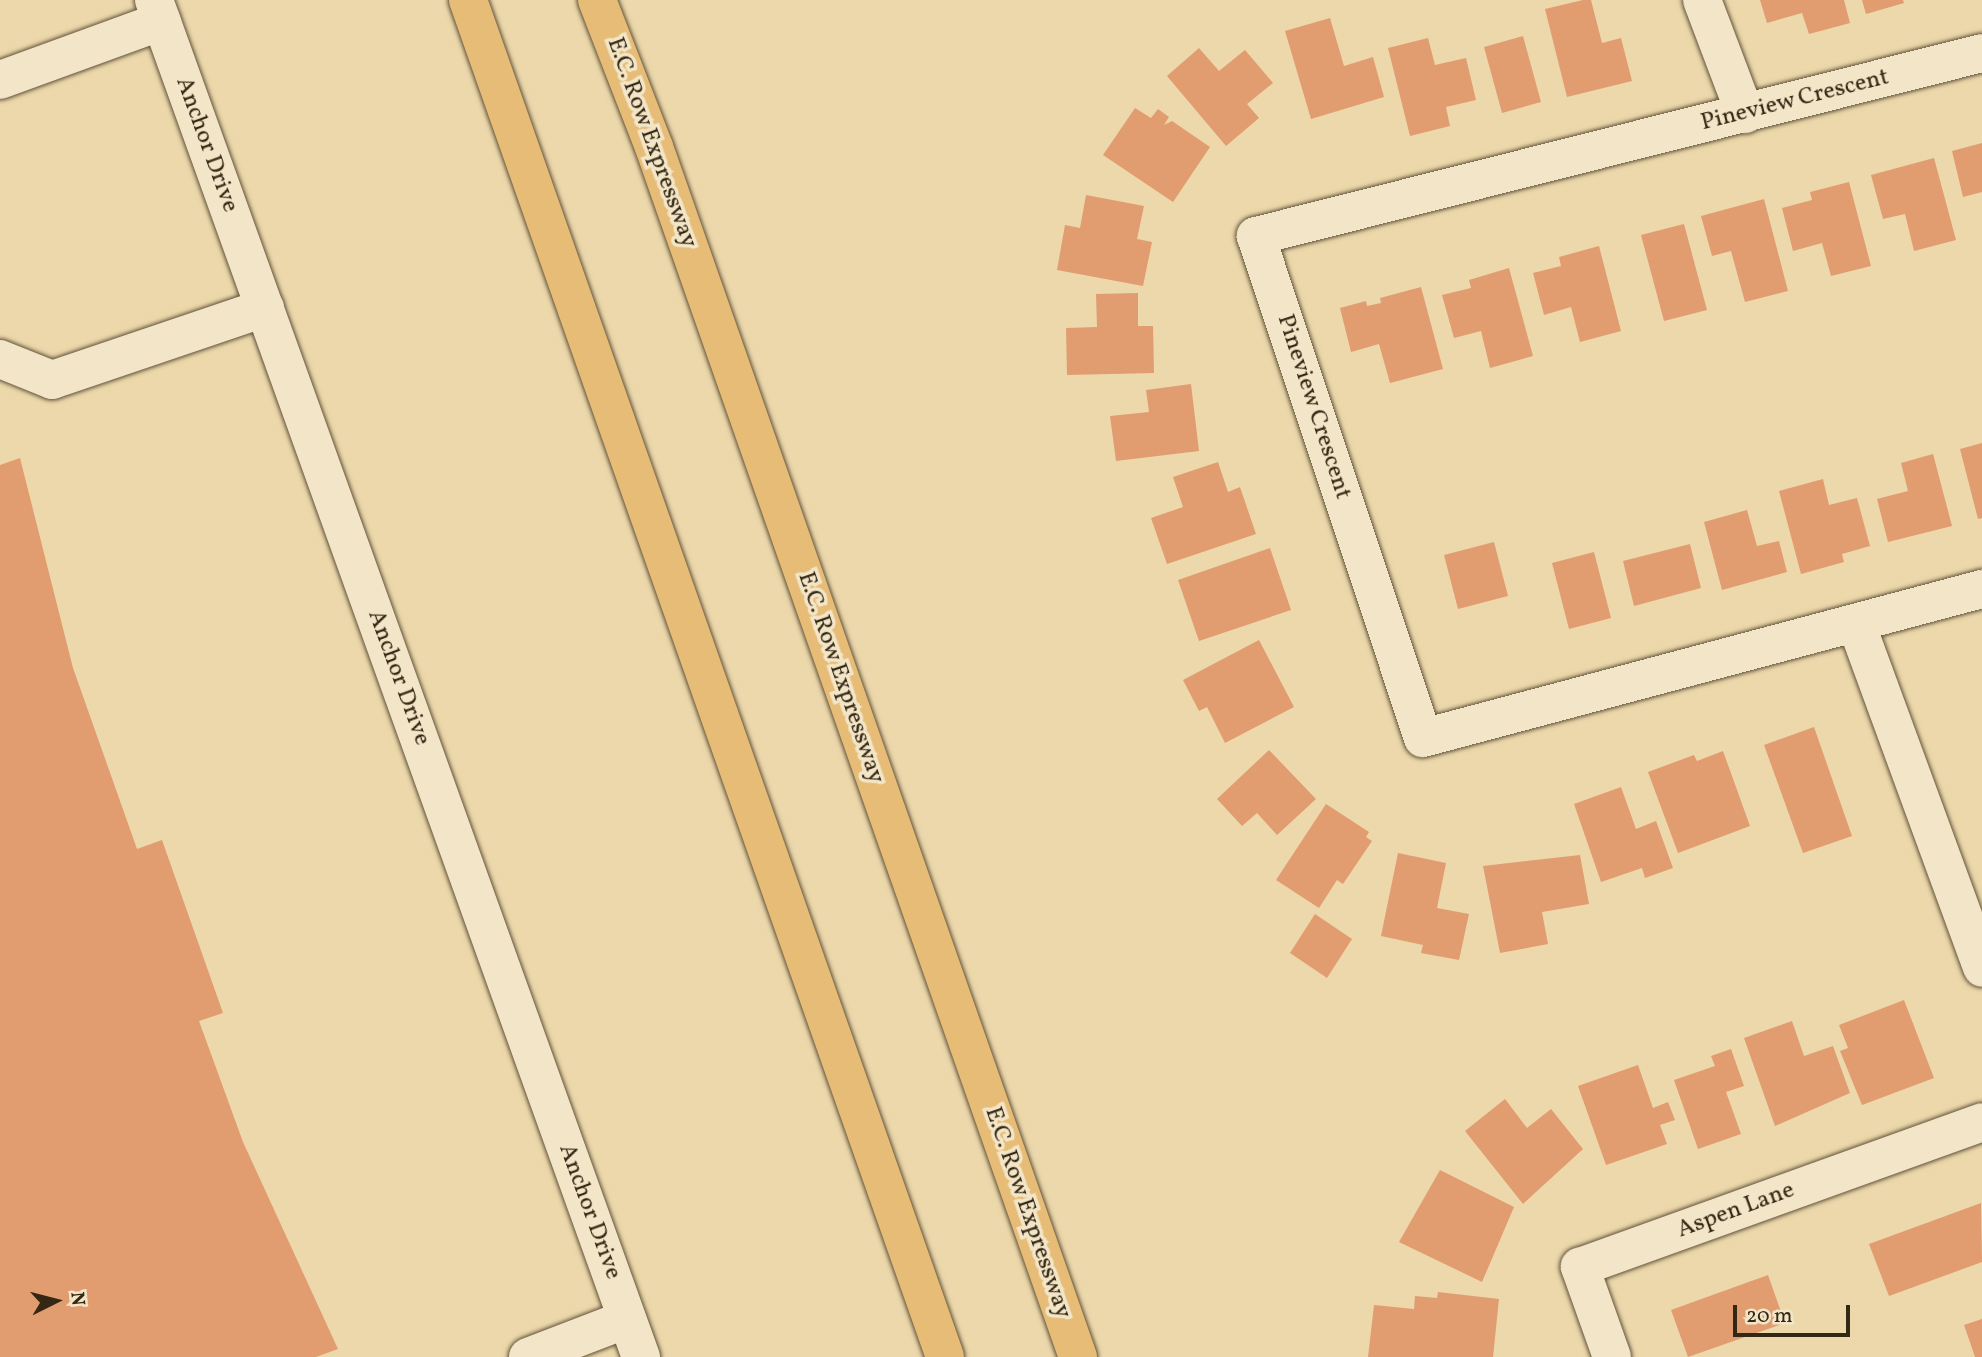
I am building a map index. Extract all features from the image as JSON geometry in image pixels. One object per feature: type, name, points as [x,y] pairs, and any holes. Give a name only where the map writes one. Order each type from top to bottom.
[{"type":"highway","points":[[468,0],[945,1357]]},
{"type":"highway","name":"E.C. Row Expressway","points":[[597,0],[654,147],[1078,1357]]},
{"type":"street","points":[[1702,0],[1745,114]]},
{"type":"street","points":[[0,79],[158,10]]},
{"type":"street","name":"Anchor Drive","points":[[158,10],[641,1357]]},
{"type":"street","name":"Pineview Crescent","points":[[1982,53],[1256,236],[1423,738],[1982,589]]},
{"type":"street","points":[[0,359],[52,380],[265,308]]},
{"type":"street","points":[[1856,623],[1982,968]]},
{"type":"street","name":"Aspen Lane","points":[[1612,1357],[1580,1267],[1982,1122]]},
{"type":"street","points":[[528,1357],[627,1319]]},
{"type":"building","points":[[1591,0],[1602,43],[1621,38],[1632,81],[1567,97],[1545,9]]},
{"type":"building","points":[[1760,0],[1844,0],[1850,23],[1809,34],[1802,13],[1767,23]]},
{"type":"building","points":[[1862,0],[1903,0],[1904,3],[1866,14]]},
{"type":"building","points":[[1330,18],[1344,66],[1373,57],[1384,97],[1311,119],[1285,31]]},
{"type":"building","points":[[1523,36],[1541,102],[1502,113],[1484,47]]},
{"type":"building","points":[[1428,38],[1435,65],[1466,58],[1476,100],[1446,107],[1450,126],[1410,136],[1388,48]]},
{"type":"building","points":[[1199,48],[1219,71],[1245,50],[1273,83],[1247,104],[1259,118],[1226,146],[1167,76]]},
{"type":"building","points":[[1135,108],[1151,118],[1158,109],[1169,117],[1164,125],[1172,121],[1210,147],[1173,202],[1103,155]]},
{"type":"building","points":[[1982,143],[1982,192],[1963,197],[1952,151]]},
{"type":"building","points":[[1934,158],[1956,240],[1914,251],[1905,214],[1883,219],[1871,175]]},
{"type":"building","points":[[1849,182],[1871,266],[1831,276],[1822,243],[1793,251],[1782,208],[1812,200],[1810,192]]},
{"type":"building","points":[[1086,195],[1144,206],[1137,239],[1152,242],[1143,286],[1057,270],[1065,225],[1080,228]]},
{"type":"building","points":[[1764,199],[1788,291],[1745,302],[1731,251],[1712,256],[1701,216]]},
{"type":"building","points":[[1684,224],[1707,310],[1664,321],[1641,235]]},
{"type":"building","points":[[1599,246],[1621,331],[1580,342],[1571,307],[1544,315],[1533,273],[1561,266],[1559,257]]},
{"type":"building","points":[[1509,268],[1533,356],[1490,368],[1481,331],[1454,338],[1442,295],[1471,288],[1469,280]]},
{"type":"building","points":[[1421,287],[1443,369],[1390,383],[1379,344],[1351,352],[1340,308],[1366,301],[1367,306],[1381,303],[1380,298]]},
{"type":"building","points":[[1138,293],[1138,326],[1153,326],[1154,373],[1067,375],[1066,328],[1097,327],[1096,294]]},
{"type":"building","points":[[1191,384],[1199,451],[1116,461],[1110,416],[1149,412],[1146,390]]},
{"type":"building","points":[[1982,443],[1982,518],[1978,519],[1960,449]]},
{"type":"building","points":[[1933,454],[1952,526],[1888,542],[1877,499],[1908,491],[1901,463]]},
{"type":"building","points":[[20,458],[73,668],[137,849],[162,840],[223,1013],[199,1021],[243,1142],[338,1349],[316,1357],[0,1357],[0,465]]},
{"type":"building","points":[[1218,462],[1228,492],[1240,487],[1256,534],[1167,564],[1151,518],[1183,507],[1173,477]]},
{"type":"building","points":[[1823,479],[1829,505],[1857,498],[1870,546],[1842,554],[1844,562],[1801,574],[1779,491]]},
{"type":"building","points":[[1747,510],[1757,546],[1779,541],[1787,572],[1722,590],[1704,522]]},
{"type":"building","points":[[1494,542],[1508,596],[1458,609],[1444,555]]},
{"type":"building","points":[[1690,544],[1701,588],[1634,606],[1623,561]]},
{"type":"building","points":[[1270,548],[1291,610],[1199,641],[1178,580]]},
{"type":"building","points":[[1594,552],[1611,618],[1569,629],[1552,563]]},
{"type":"building","points":[[1259,640],[1294,707],[1225,743],[1207,707],[1199,711],[1183,680]]},
{"type":"building","points":[[1814,727],[1852,836],[1803,853],[1764,745]]},
{"type":"building","points":[[1269,750],[1316,799],[1277,835],[1257,813],[1242,826],[1217,799]]},
{"type":"building","points":[[1723,751],[1750,826],[1678,853],[1648,772],[1694,755],[1697,761]]},
{"type":"building","points":[[1621,787],[1636,829],[1656,821],[1673,868],[1645,878],[1642,868],[1601,882],[1574,804]]},
{"type":"building","points":[[1326,804],[1369,832],[1366,837],[1372,841],[1343,884],[1337,880],[1319,908],[1276,880]]},
{"type":"building","points":[[1398,853],[1446,863],[1437,908],[1469,914],[1459,960],[1421,953],[1423,945],[1381,936]]},
{"type":"building","points":[[1580,855],[1589,904],[1542,912],[1548,944],[1500,953],[1483,866]]},
{"type":"building","points":[[1315,914],[1352,939],[1327,978],[1290,953]]},
{"type":"building","points":[[1904,1000],[1934,1078],[1862,1105],[1840,1051],[1848,1048],[1839,1025]]},
{"type":"building","points":[[1792,1021],[1804,1056],[1833,1046],[1850,1093],[1775,1126],[1744,1038]]},
{"type":"building","points":[[1731,1049],[1744,1086],[1726,1092],[1741,1134],[1698,1149],[1674,1080],[1715,1066],[1711,1056]]},
{"type":"building","points":[[1638,1065],[1653,1108],[1668,1102],[1675,1120],[1660,1125],[1667,1144],[1606,1165],[1578,1086]]},
{"type":"building","points":[[1505,1099],[1527,1128],[1551,1109],[1583,1149],[1523,1204],[1465,1131]]},
{"type":"building","points":[[1440,1170],[1514,1207],[1482,1282],[1399,1242]]},
{"type":"building","points":[[1981,1203],[1982,1262],[1889,1296],[1869,1244]]},
{"type":"building","points":[[1768,1275],[1785,1323],[1688,1357],[1671,1310]]},
{"type":"building","points":[[1438,1292],[1499,1299],[1493,1357],[1368,1357],[1374,1305],[1414,1309],[1415,1296],[1437,1298]]},
{"type":"building","points":[[1982,1319],[1982,1357],[1975,1357],[1964,1325]]}]
